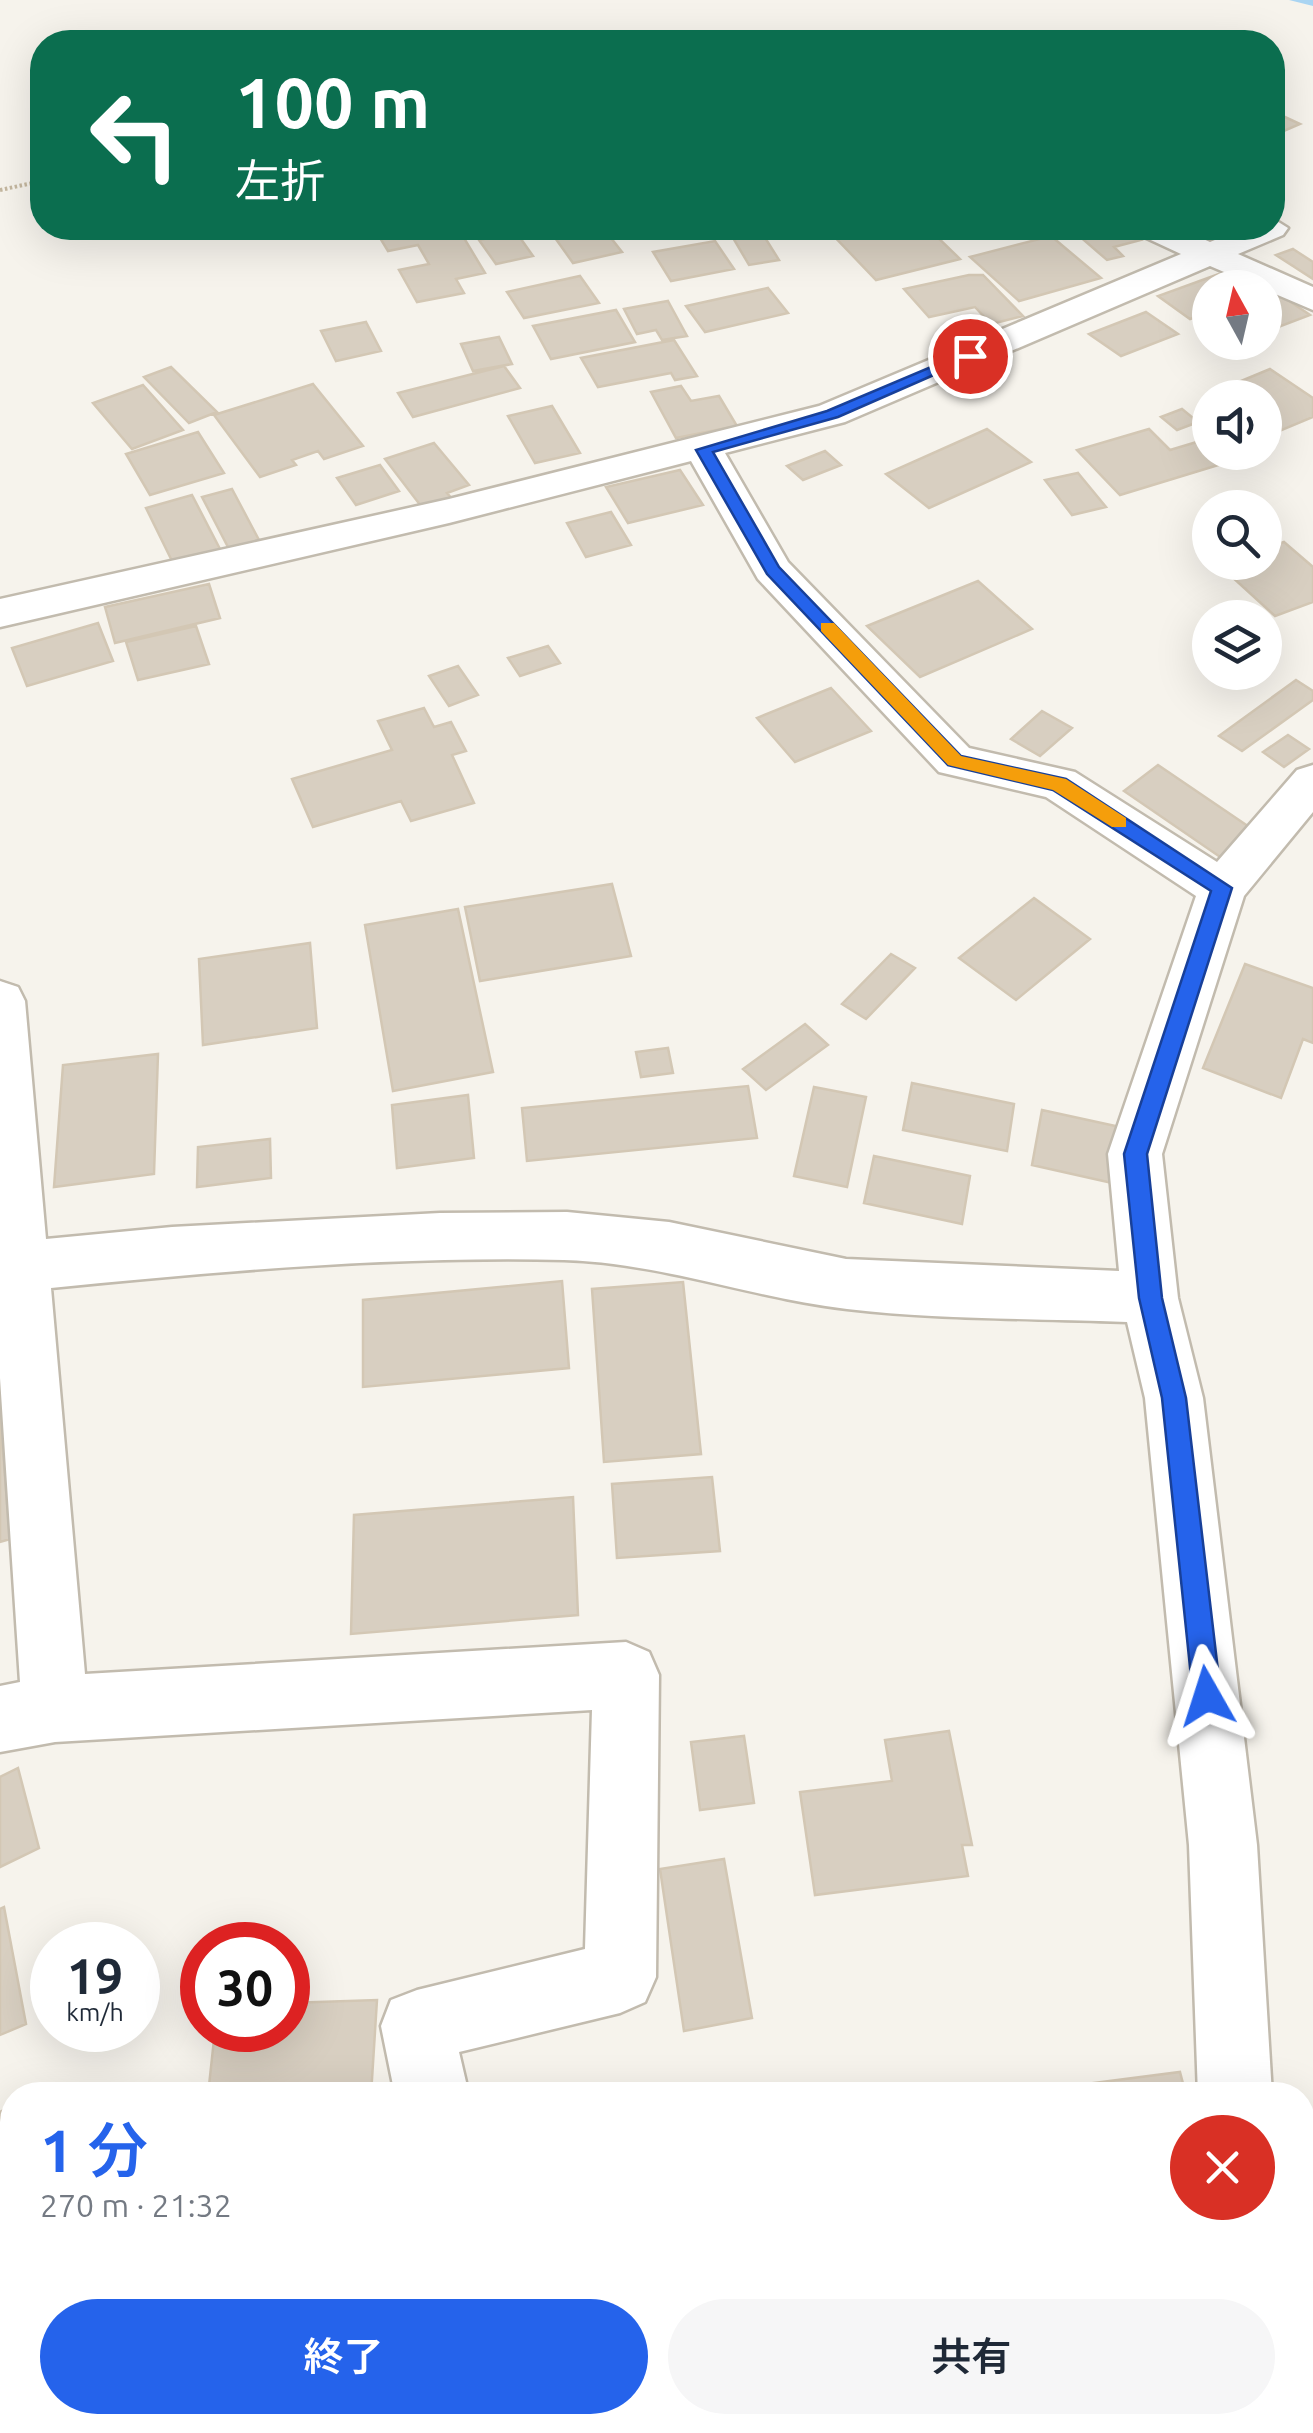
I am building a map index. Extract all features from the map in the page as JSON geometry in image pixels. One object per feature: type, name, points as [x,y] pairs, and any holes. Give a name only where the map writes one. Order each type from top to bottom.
[{"type":"street","points":[[1178,240],[1313,300]]},
{"type":"street","points":[[0,612],[704,450],[832,414],[1210,255],[1237,240]]},
{"type":"street","points":[[704,450],[772,570],[954,761],[1059,784],[1222,888]]},
{"type":"street","points":[[1233,2082],[1224,1845],[1174,1398],[1150,1298],[1136,1154],[1222,888],[1313,782]]},
{"type":"street","points":[[0,1001],[27,1714],[626,1674],[620,1977],[417,2026],[429,2082]]},
{"type":"street","points":[[9,1266],[440,1236],[567,1236],[670,1246],[846,1284],[1150,1298]]},
{"type":"path","points":[[0,190],[30,184]]},
{"type":"building","points":[[1285,117],[1300,124],[1285,130]]},
{"type":"building","points":[[381,240],[465,240],[485,273],[456,279],[464,293],[417,302],[399,270],[429,264],[418,245],[388,251]]},
{"type":"building","points":[[479,240],[522,240],[533,256],[496,264]]},
{"type":"building","points":[[557,240],[612,240],[622,252],[573,263]]},
{"type":"building","points":[[734,240],[766,240],[779,260],[749,265]]},
{"type":"building","points":[[838,240],[940,240],[960,259],[876,280]]},
{"type":"building","points":[[1036,240],[1056,240],[1101,278],[1019,301],[970,257]]},
{"type":"building","points":[[1084,240],[1141,240],[1114,247],[1123,256],[1107,260]]},
{"type":"building","points":[[715,241],[734,269],[671,281],[653,252]]},
{"type":"building","points":[[1293,249],[1313,262],[1313,279],[1276,255]]},
{"type":"building","points":[[983,275],[1023,316],[991,324],[975,307],[929,317],[904,289]]},
{"type":"building","points":[[580,276],[599,303],[524,318],[507,292]]},
{"type":"building","points":[[1192,284],[1192,318],[1190,319],[1158,296]]},
{"type":"building","points":[[768,288],[788,313],[705,332],[686,306]]},
{"type":"building","points":[[1282,296],[1310,315],[1282,326]]},
{"type":"building","points":[[668,301],[687,336],[662,340],[656,330],[637,334],[624,309]]},
{"type":"building","points":[[616,310],[635,342],[551,359],[533,326]]},
{"type":"building","points":[[1146,312],[1178,334],[1121,356],[1089,334]]},
{"type":"building","points":[[366,322],[381,351],[336,361],[321,331]]},
{"type":"building","points":[[499,337],[512,364],[473,371],[461,344]]},
{"type":"building","points":[[674,340],[697,376],[675,380],[671,373],[598,387],[581,358]]},
{"type":"building","points":[[504,366],[520,388],[413,417],[398,393]]},
{"type":"building","points":[[171,367],[217,412],[189,423],[144,377]]},
{"type":"building","points":[[1270,369],[1313,398],[1313,417],[1282,430],[1282,380],[1244,380]]},
{"type":"building","points":[[313,384],[363,446],[324,459],[318,451],[292,460],[296,465],[260,477],[214,415]]},
{"type":"building","points":[[143,385],[183,430],[132,449],[93,403]]},
{"type":"building","points":[[681,386],[691,401],[719,396],[737,426],[676,438],[651,392]]},
{"type":"building","points":[[552,406],[580,453],[535,463],[508,416]]},
{"type":"building","points":[[1182,409],[1192,417],[1192,424],[1177,430],[1161,417]]},
{"type":"building","points":[[987,429],[1031,462],[929,508],[886,474]]},
{"type":"building","points":[[1149,429],[1170,450],[1192,443],[1192,470],[1202,470],[1120,495],[1077,450]]},
{"type":"building","points":[[198,432],[224,473],[150,495],[126,454]]},
{"type":"building","points":[[434,443],[469,485],[447,493],[453,500],[424,510],[385,459]]},
{"type":"building","points":[[825,451],[841,465],[803,480],[787,466]]},
{"type":"building","points":[[380,465],[399,491],[356,505],[337,478]]},
{"type":"building","points":[[680,470],[703,505],[628,523],[606,487]]},
{"type":"building","points":[[1078,473],[1106,507],[1072,515],[1045,480]]},
{"type":"building","points":[[232,489],[259,540],[229,549],[202,497]]},
{"type":"building","points":[[192,495],[221,551],[174,565],[146,508]]},
{"type":"building","points":[[611,512],[631,545],[586,557],[567,523]]},
{"type":"building","points":[[1282,543],[1313,567],[1313,602],[1282,613],[1282,600],[1257,600],[1235,580],[1282,580]]},
{"type":"building","points":[[978,581],[1032,629],[920,677],[867,626]]},
{"type":"building","points":[[209,584],[220,618],[115,643],[105,607]]},
{"type":"building","points":[[98,623],[113,661],[27,686],[12,648]]},
{"type":"building","points":[[196,626],[209,664],[138,680],[126,642]]},
{"type":"building","points":[[548,646],[560,663],[520,676],[508,658]]},
{"type":"building","points":[[458,666],[478,695],[449,706],[429,676]]},
{"type":"building","points":[[1296,680],[1313,691],[1313,700],[1242,751],[1219,736]]},
{"type":"building","points":[[831,688],[871,731],[795,762],[757,718]]},
{"type":"building","points":[[424,708],[434,727],[451,722],[466,751],[452,755],[474,803],[411,821],[401,801],[313,827],[292,779],[392,750],[378,721]]},
{"type":"building","points":[[1042,711],[1072,728],[1040,756],[1011,739]]},
{"type":"building","points":[[1288,735],[1309,749],[1284,767],[1263,752]]},
{"type":"building","points":[[1158,765],[1264,837],[1229,863],[1124,791]]},
{"type":"building","points":[[612,884],[631,956],[480,981],[465,907]]},
{"type":"building","points":[[1034,898],[1090,939],[1016,1000],[959,958]]},
{"type":"building","points":[[458,909],[493,1072],[393,1091],[365,925]]},
{"type":"building","points":[[310,943],[317,1028],[203,1045],[199,959]]},
{"type":"building","points":[[891,954],[915,968],[866,1019],[842,1004]]},
{"type":"building","points":[[1245,964],[1313,988],[1313,1043],[1303,1039],[1281,1098],[1203,1068]]},
{"type":"building","points":[[805,1024],[828,1045],[766,1090],[743,1069]]},
{"type":"building","points":[[668,1048],[673,1073],[641,1077],[636,1052]]},
{"type":"building","points":[[158,1054],[154,1174],[54,1187],[63,1065]]},
{"type":"building","points":[[912,1083],[1014,1104],[1007,1151],[903,1130]]},
{"type":"building","points":[[748,1086],[757,1138],[527,1161],[522,1108]]},
{"type":"building","points":[[814,1087],[866,1097],[847,1187],[794,1176]]},
{"type":"building","points":[[468,1095],[474,1158],[397,1168],[392,1105]]},
{"type":"building","points":[[1042,1110],[1120,1127],[1112,1183],[1032,1165]]},
{"type":"building","points":[[270,1139],[271,1178],[197,1187],[198,1147]]},
{"type":"building","points":[[874,1156],[970,1176],[962,1224],[864,1203]]},
{"type":"building","points":[[562,1281],[569,1368],[363,1387],[363,1300]]},
{"type":"building","points":[[683,1282],[701,1454],[604,1462],[592,1289]]},
{"type":"building","points":[[0,1416],[10,1539],[0,1542]]},
{"type":"building","points":[[712,1477],[720,1551],[617,1558],[612,1484]]},
{"type":"building","points":[[573,1497],[578,1615],[351,1634],[354,1515]]},
{"type":"building","points":[[949,1731],[972,1845],[962,1845],[968,1876],[815,1895],[800,1792],[892,1781],[885,1740]]},
{"type":"building","points":[[744,1736],[754,1803],[700,1810],[691,1742]]},
{"type":"building","points":[[18,1768],[39,1848],[0,1867],[0,1777]]},
{"type":"building","points":[[724,1859],[752,2018],[684,2031],[660,1869]]},
{"type":"building","points":[[4,1907],[26,2024],[0,2035],[0,1909]]},
{"type":"building","points":[[377,2000],[372,2082],[209,2082],[213,2052],[310,2052],[310,2002]]},
{"type":"building","points":[[1180,2072],[1183,2082],[1102,2082]]},
{"type":"waterway","points":[[1293,0],[1313,3]]},
{"type":"slow traffic","points":[[827,627],[954,761],[1059,784],[1119,823]]},
{"type":"route","points":[[970,356],[832,414],[704,450],[772,570],[954,761],[1059,784],[1222,888],[1136,1154],[1150,1298],[1174,1398],[1207,1696]]}]
